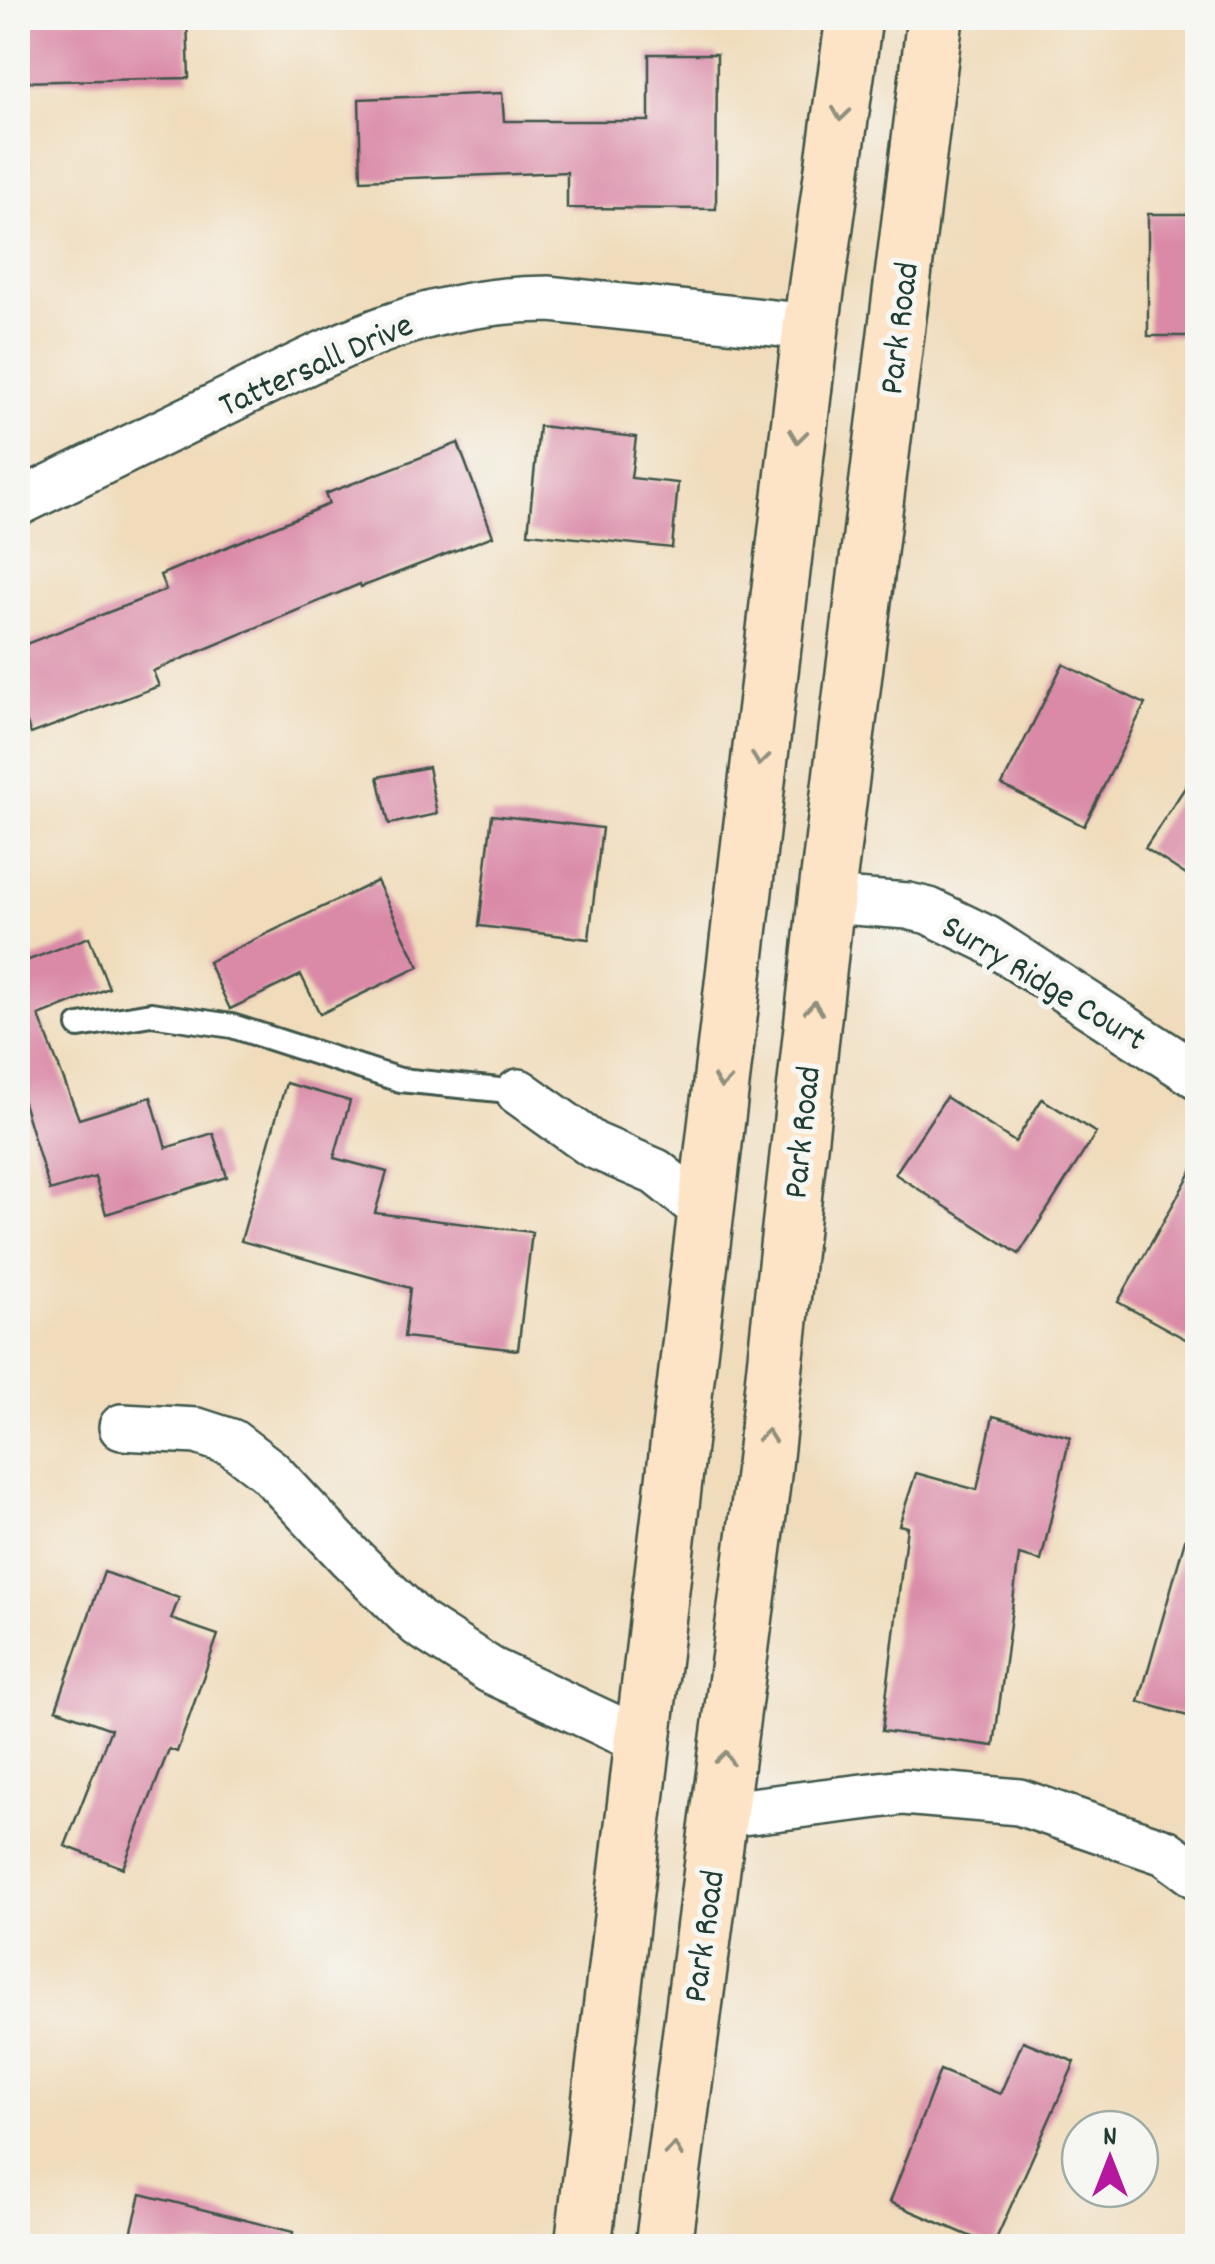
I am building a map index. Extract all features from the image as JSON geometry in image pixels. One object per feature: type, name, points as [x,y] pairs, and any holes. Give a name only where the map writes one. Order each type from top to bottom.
[{"type":"main road","points":[[582,2246],[811,327],[854,18]]},
{"type":"main road","name":"Park Road","points":[[663,2246],[762,1484],[826,900],[935,18]]},
{"type":"street","name":"Tattersall Drive","points":[[18,503],[360,336],[438,310],[511,298],[549,298],[811,327]]},
{"type":"street","name":"Surry Ridge Court","points":[[826,900],[929,911],[986,939],[1198,1076]]},
{"type":"street","points":[[519,1092],[592,1145],[656,1172],[706,1212]]},
{"type":"street","points":[[122,1427],[197,1432],[231,1442],[269,1471],[419,1624],[490,1670],[642,1741]]},
{"type":"street","points":[[718,1815],[904,1792],[1019,1802],[1164,1852],[1198,1876]]},
{"type":"lane","points":[[79,1026],[152,1014],[232,1026],[400,1080],[519,1092]]},
{"type":"building","points":[[18,18],[187,18],[189,78],[18,82]]},
{"type":"building","points":[[649,54],[717,54],[716,209],[567,208],[567,172],[361,180],[359,99],[502,93],[504,121],[649,121]]},
{"type":"building","points":[[1148,214],[1198,214],[1198,336],[1148,336]]},
{"type":"building","points":[[539,426],[636,437],[631,478],[678,483],[672,548],[528,533]]},
{"type":"building","points":[[458,443],[493,536],[361,587],[360,584],[153,671],[159,686],[31,734],[18,700],[18,647],[166,590],[160,575],[329,504],[325,494]]},
{"type":"building","points":[[1063,664],[1145,704],[1084,826],[1002,785]]},
{"type":"building","points":[[428,767],[437,814],[389,824],[378,777]]},
{"type":"building","points":[[1198,768],[1198,883],[1145,848]]},
{"type":"building","points":[[492,815],[602,828],[589,939],[479,926]]},
{"type":"building","points":[[377,881],[419,967],[320,1014],[301,975],[230,1009],[208,962]]},
{"type":"building","points":[[89,937],[109,988],[39,1016],[79,1119],[151,1097],[166,1148],[213,1133],[227,1177],[106,1214],[95,1177],[50,1191],[18,1086],[18,964]]},
{"type":"building","points":[[286,1083],[350,1101],[334,1158],[387,1172],[375,1213],[532,1232],[518,1350],[404,1337],[410,1288],[241,1241]]},
{"type":"building","points":[[946,1097],[1015,1142],[1042,1099],[1096,1133],[1019,1254],[895,1174]]},
{"type":"building","points":[[1198,1160],[1198,1346],[1118,1302]]},
{"type":"building","points":[[993,1416],[1070,1437],[1041,1561],[1019,1555],[994,1746],[882,1731],[907,1527],[899,1525],[916,1473],[977,1490]]},
{"type":"building","points":[[1186,1536],[1198,1537],[1198,1719],[1139,1702]]},
{"type":"building","points":[[104,1572],[179,1598],[171,1619],[218,1635],[177,1752],[169,1749],[123,1868],[65,1846],[111,1729],[56,1709]]},
{"type":"building","points":[[1023,2041],[1075,2062],[993,2246],[890,2202],[940,2070],[1000,2094]]},
{"type":"building","points":[[141,2194],[293,2232],[291,2246],[128,2246]]}]
